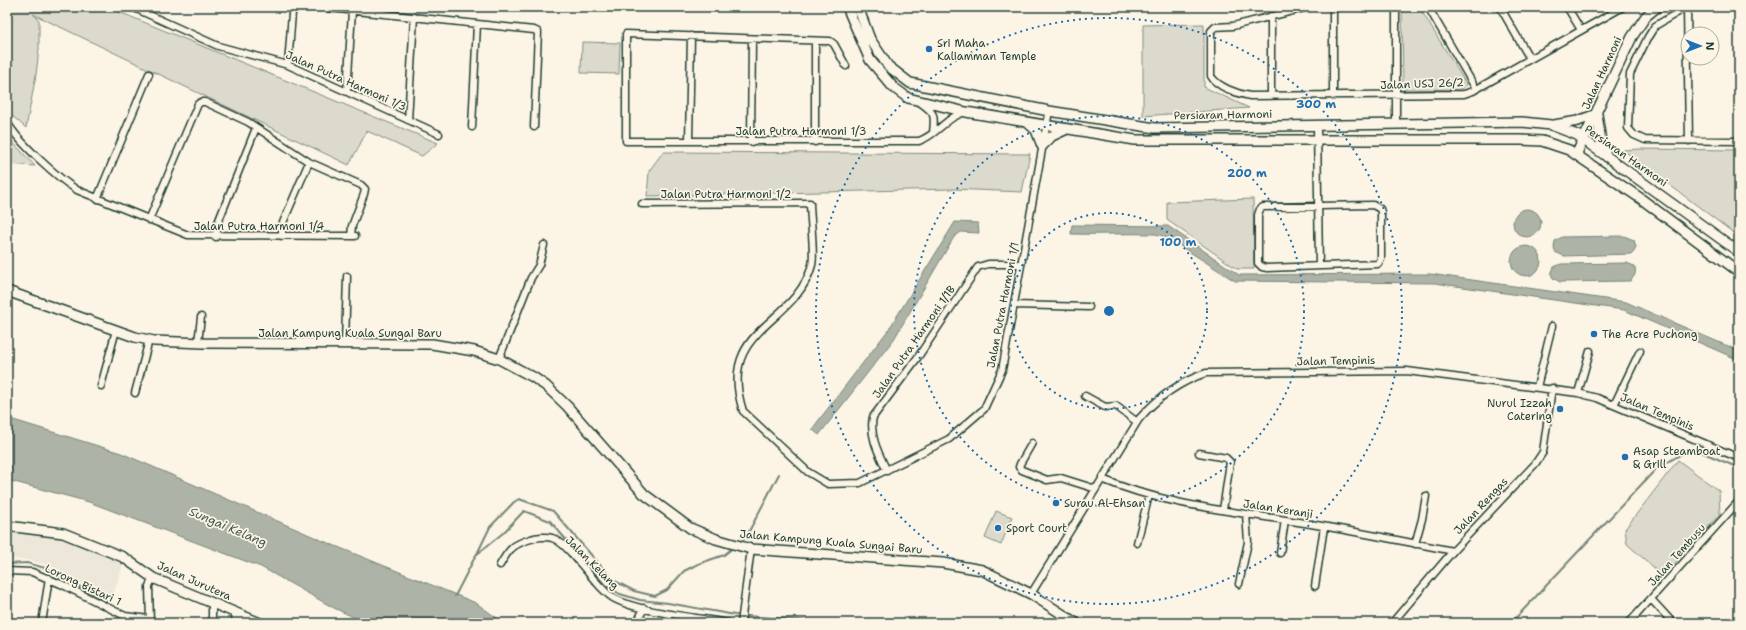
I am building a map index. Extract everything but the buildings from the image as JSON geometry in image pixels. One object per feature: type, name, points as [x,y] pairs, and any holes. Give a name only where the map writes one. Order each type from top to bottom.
[{"type":"main road","points":[[847,7],[870,60],[893,88],[908,98],[966,112],[1135,140],[1530,140],[1552,144],[1576,155],[1640,198],[1739,272]]},
{"type":"main road","name":"Jalan Harmoni","points":[[1576,155],[1597,114],[1632,37],[1646,16],[1657,7]]},
{"type":"main road","name":"Persiaran Harmoni","points":[[859,9],[870,39],[888,66],[910,83],[1049,111],[1155,128],[1522,122],[1551,125],[1570,132],[1584,140],[1739,252]]},
{"type":"main road","points":[[1551,125],[1578,121],[1597,114],[1601,142],[1607,156]]},
{"type":"main road","points":[[1028,123],[1036,130],[1042,146],[1058,132],[1069,129]]},
{"type":"main road","name":"Jalan Kampung Kuala Sungai Baru","points":[[7,291],[116,330],[149,340],[198,343],[432,344],[474,351],[499,360],[533,377],[553,393],[644,494],[690,528],[737,546],[954,565],[982,570],[1031,594],[1076,623]]},
{"type":"main road","name":"Jalan Jurutera","points":[[7,526],[62,533],[123,557],[153,578],[260,623]]},
{"type":"street","name":"Jalan Putra Harmoni 1/3","points":[[132,7],[218,46],[288,65],[439,134]]},
{"type":"street","points":[[288,65],[292,13],[296,7]]},
{"type":"street","points":[[319,7],[538,32],[534,127]]},
{"type":"street","points":[[1271,96],[1271,16],[1309,7]]},
{"type":"street","points":[[1333,7],[1333,96]]},
{"type":"street","points":[[1396,7],[1396,124]]},
{"type":"street","points":[[1428,7],[1476,89]]},
{"type":"street","points":[[1500,7],[1530,59]]},
{"type":"street","points":[[1567,7],[1581,30]]},
{"type":"street","name":"Jalan USJ 26/2","points":[[1271,16],[1227,26],[1215,27],[1211,31],[1211,76],[1216,82],[1243,95],[1333,96],[1464,94],[1476,89],[1623,7]]},
{"type":"street","points":[[1689,141],[1687,7],[1655,26],[1648,37],[1630,74],[1628,128],[1634,135],[1644,140],[1689,141],[1739,141]]},
{"type":"street","points":[[347,92],[352,11]]},
{"type":"street","points":[[408,120],[414,17]]},
{"type":"street","points":[[472,127],[477,24]]},
{"type":"street","name":"Jalan Putra Harmoni 1/3","points":[[691,36],[626,34],[626,141],[919,141],[928,138],[948,119],[966,112]]},
{"type":"street","points":[[689,141],[691,36],[830,41],[834,44],[846,66]]},
{"type":"street","points":[[751,142],[752,39]]},
{"type":"street","points":[[815,41],[815,142]]},
{"type":"street","points":[[97,199],[149,74]]},
{"type":"street","points":[[917,100],[930,109],[934,115],[933,132]]},
{"type":"street","points":[[149,220],[198,104],[205,102],[256,128],[309,162],[282,225],[282,236]]},
{"type":"street","name":"Jalan Putra Harmoni 1/1","points":[[810,203],[812,264],[798,293],[749,341],[742,357],[738,375],[739,398],[743,411],[808,472],[828,484],[860,483],[887,471],[949,439],[984,409],[1002,370],[1049,111]]},
{"type":"street","name":"Jalan Putra Harmoni 1/4","points":[[7,122],[64,182],[97,199],[188,236],[353,236],[352,226],[365,189],[361,185],[309,162]]},
{"type":"street","points":[[1317,125],[1319,266]]},
{"type":"street","points":[[216,237],[217,225],[256,128]]},
{"type":"street","name":"Jalan Putra Harmoni 1/2","points":[[642,204],[810,203]]},
{"type":"street","points":[[1373,205],[1380,209],[1381,259],[1378,264],[1262,267],[1258,263],[1258,215],[1260,209],[1263,207],[1318,206],[1373,205]]},
{"type":"street","points":[[499,360],[517,312],[539,265],[544,245]]},
{"type":"street","name":"Jalan Putra Harmoni 1/1B","points":[[887,471],[871,427],[874,418],[918,357],[978,267],[988,264],[1021,264]]},
{"type":"street","points":[[345,344],[347,276]]},
{"type":"street","points":[[1014,305],[1088,307]]},
{"type":"street","points":[[198,343],[201,317]]},
{"type":"street","points":[[1537,387],[1552,326]]},
{"type":"street","points":[[101,386],[116,330]]},
{"type":"street","points":[[135,393],[149,340]]},
{"type":"street","points":[[1578,393],[1590,351]]},
{"type":"street","points":[[1614,405],[1640,351]]},
{"type":"street","name":"Jalan Tempinis","points":[[1031,594],[1137,422],[1153,403],[1163,395],[1184,381],[1206,373],[1427,372],[1552,388],[1578,393],[1614,405],[1739,458]]},
{"type":"street","name":"Jalan Rengas","points":[[1392,623],[1454,551],[1535,464],[1543,452],[1552,388]]},
{"type":"street","points":[[1085,396],[1105,407],[1116,406],[1137,422]]},
{"type":"street","points":[[1032,443],[1020,464],[1019,467],[1022,470],[1047,480],[1061,478],[1096,489]]},
{"type":"street","points":[[1199,453],[1226,458],[1230,462],[1223,510]]},
{"type":"street","name":"Jalan Keranji","points":[[1102,479],[1149,495],[1186,504],[1285,520],[1454,551]]},
{"type":"street","points":[[1137,543],[1149,495]]},
{"type":"street","points":[[1415,544],[1422,519],[1426,496]]},
{"type":"street","name":"Jalan Tembusu","points":[[1629,623],[1739,501]]},
{"type":"street","points":[[1239,584],[1248,542],[1246,514]]},
{"type":"street","points":[[1280,553],[1285,520]]},
{"type":"street","points":[[1315,586],[1324,527]]},
{"type":"street","name":"Jalan Kelang","points":[[500,565],[508,551],[517,543],[534,538],[552,538],[562,544],[602,589],[614,599],[644,608],[728,623]]},
{"type":"street","points":[[741,622],[751,548]]},
{"type":"street","name":"Lorong Bistari 1","points":[[7,571],[32,572],[49,578],[125,616],[150,621]]},
{"type":"street","points":[[42,623],[49,578]]},
{"type":"street","points":[[150,621],[149,586],[153,578]]},
{"type":"street","points":[[1651,599],[1673,623]]},
{"type":"street","points":[[212,602],[212,623]]},
{"type":"street","points":[[637,623],[644,608]]},
{"type":"street","points":[[236,612],[236,623]]},
{"type":"shaded area","points":[[7,7],[107,7],[438,143],[422,156],[367,131],[349,165],[33,14],[39,20],[39,49],[36,75],[26,128],[9,113],[7,106]]},
{"type":"shaded area","points":[[1402,7],[1419,7],[1467,85],[1459,90],[1403,89]]},
{"type":"shaded area","points":[[1204,24],[1204,87],[1249,108],[1143,116],[1143,25]]},
{"type":"shaded area","points":[[582,42],[620,43],[619,74],[581,73]]},
{"type":"shaded area","points":[[7,136],[35,166],[7,164]]},
{"type":"shaded area","points":[[1623,150],[1739,150],[1739,237]]},
{"type":"shaded area","points":[[663,152],[1030,154],[1022,192],[952,189],[647,196],[649,171]]},
{"type":"shaded area","points":[[1253,199],[1254,269],[1237,269],[1167,220],[1167,202]]},
{"type":"shaded area","points":[[1678,460],[1719,491],[1720,514],[1670,569],[1659,572],[1627,544],[1625,529]]},
{"type":"shaded area","name":"Sport Court","points":[[996,511],[1012,517],[1001,545],[985,538]]},
{"type":"shaded area","points":[[7,531],[71,541],[124,562],[111,601],[51,566],[29,560],[7,559]]},
{"type":"water","points":[[1527,209],[1537,213],[1541,223],[1537,233],[1527,237],[1517,233],[1513,223],[1517,213]]},
{"type":"water","points":[[955,222],[978,223],[979,233],[961,232],[954,237],[894,339],[819,435],[812,429],[889,329]]},
{"type":"water","points":[[1072,225],[1168,226],[1239,275],[1430,274],[1626,302],[1739,351],[1739,360],[1624,310],[1435,283],[1235,281],[1171,240],[1160,235],[1071,234]]},
{"type":"water","points":[[1624,236],[1634,240],[1636,247],[1632,254],[1564,256],[1555,252],[1554,248],[1555,241],[1562,237]]},
{"type":"water","points":[[1526,246],[1536,251],[1541,261],[1536,271],[1526,276],[1516,271],[1511,261],[1516,251]]},
{"type":"water","points":[[1627,263],[1634,266],[1635,270],[1634,276],[1630,281],[1560,282],[1553,278],[1551,274],[1554,267],[1561,264]]},
{"type":"water","name":"Sungai Kelang","points":[[7,418],[121,453],[328,543],[476,603],[504,623],[366,623],[334,608],[261,567],[89,502],[7,480]]},
{"type":"waterway","points":[[1511,623],[1656,469],[1692,448],[1739,468]]},
{"type":"waterway","points":[[739,543],[746,537],[779,474]]},
{"type":"waterway","points":[[477,554],[490,527],[514,502],[519,499],[553,511],[613,580],[634,591],[655,596],[667,590],[684,571],[698,564],[724,555],[734,547]]},
{"type":"waterway","points":[[455,596],[476,555],[503,533],[524,511],[550,521],[605,585],[620,594],[640,600],[668,603],[735,615],[833,623]]},
{"type":"waterway","points":[[7,564],[27,563],[45,568],[106,601]]},
{"type":"place","name":"Sri Maha Kaliamman Temple","points":[[929,49]]},
{"type":"place","name":"The Acre Puchong","points":[[1594,334]]},
{"type":"place","name":"Nurul Izzah Catering","points":[[1560,409]]},
{"type":"place","name":"Asap Steamboat & Grill","points":[[1625,457]]},
{"type":"place","name":"Surau Al-Ehsan","points":[[1056,503]]},
{"type":"place","name":"Sport Court","points":[[998,528]]}]
